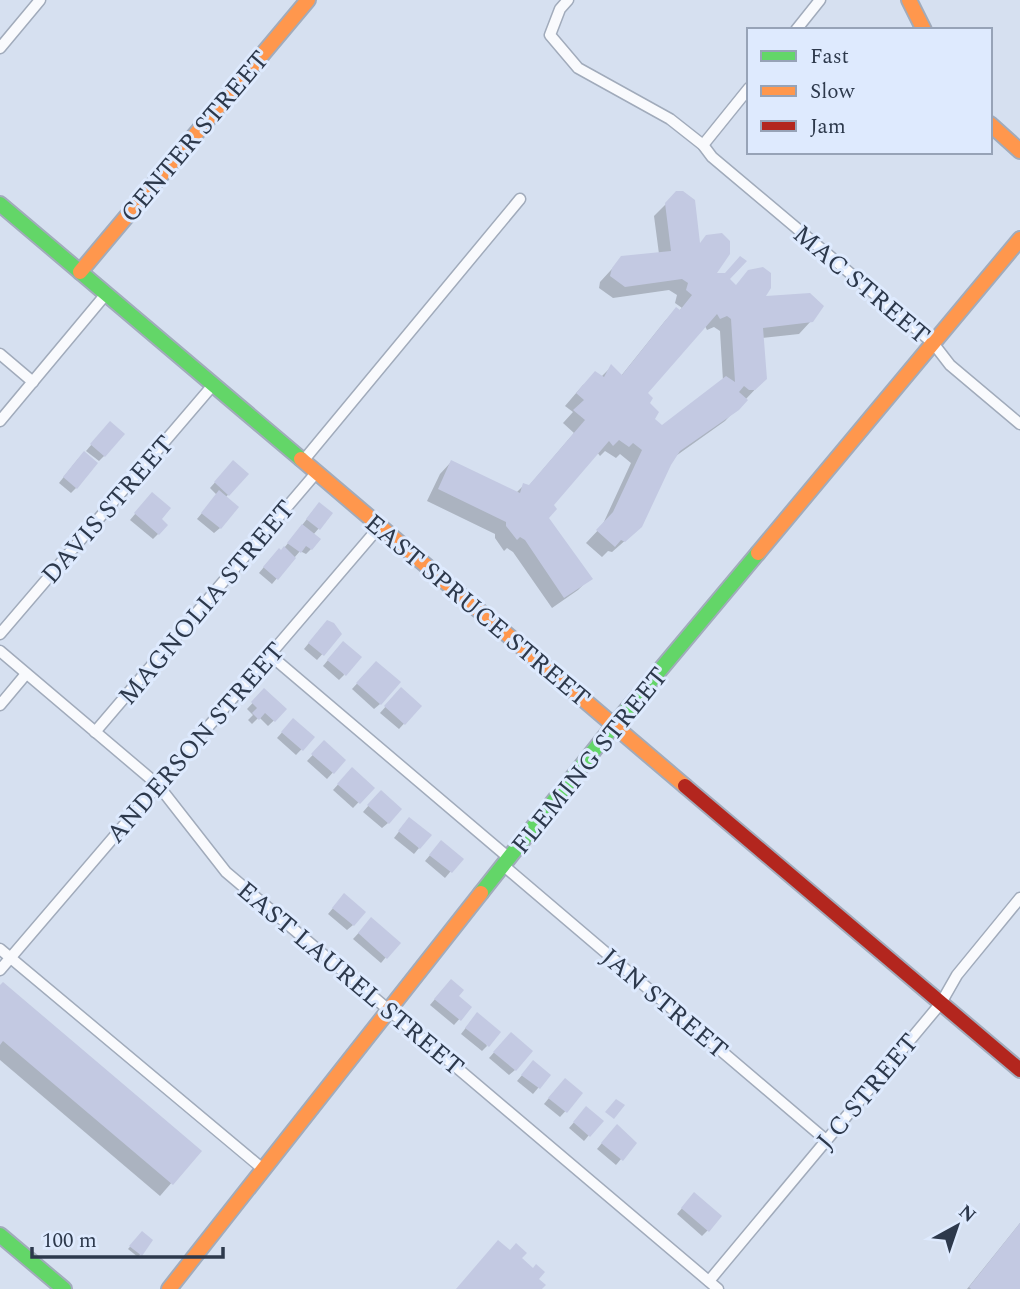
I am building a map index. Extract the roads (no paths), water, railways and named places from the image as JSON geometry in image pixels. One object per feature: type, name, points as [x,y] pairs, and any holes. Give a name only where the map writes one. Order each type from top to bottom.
[{"type":"street","points":[[0,48],[40,0]]},
{"type":"street","name":"CENTER STREET","points":[[80,272],[308,0]]},
{"type":"street","points":[[568,0],[560,9],[550,35],[578,68],[670,119],[703,145],[747,90]]},
{"type":"street","points":[[798,28],[820,0]]},
{"type":"street","points":[[909,0],[923,28]]},
{"type":"street","points":[[992,126],[1020,151]]},
{"type":"street","name":"MAC STREET","points":[[703,145],[712,157],[933,343],[950,365],[1020,424]]},
{"type":"street","points":[[303,461],[520,199]]},
{"type":"street","name":"EAST SPRUCE STREET","points":[[0,204],[1020,1070]]},
{"type":"street","name":"FLEMING STREET","points":[[169,1289],[614,725],[1020,239]]},
{"type":"street","points":[[0,421],[106,294]]},
{"type":"street","points":[[0,354],[33,382]]},
{"type":"street","name":"DAVIS STREET","points":[[0,634],[213,385]]},
{"type":"street","name":"MAGNOLIA STREET","points":[[95,732],[316,473]]},
{"type":"street","name":"ANDERSON STREET","points":[[0,970],[380,526]]},
{"type":"street","name":"EAST LAUREL STREET","points":[[0,651],[158,785],[226,872],[718,1289]]},
{"type":"street","name":"JAN STREET","points":[[270,655],[826,1140]]},
{"type":"street","points":[[0,705],[26,674]]},
{"type":"street","name":"J C STREET","points":[[709,1281],[942,1003],[957,975],[1020,898]]},
{"type":"street","points":[[0,949],[263,1169]]},
{"type":"street","points":[[0,1235],[64,1289]]}]
